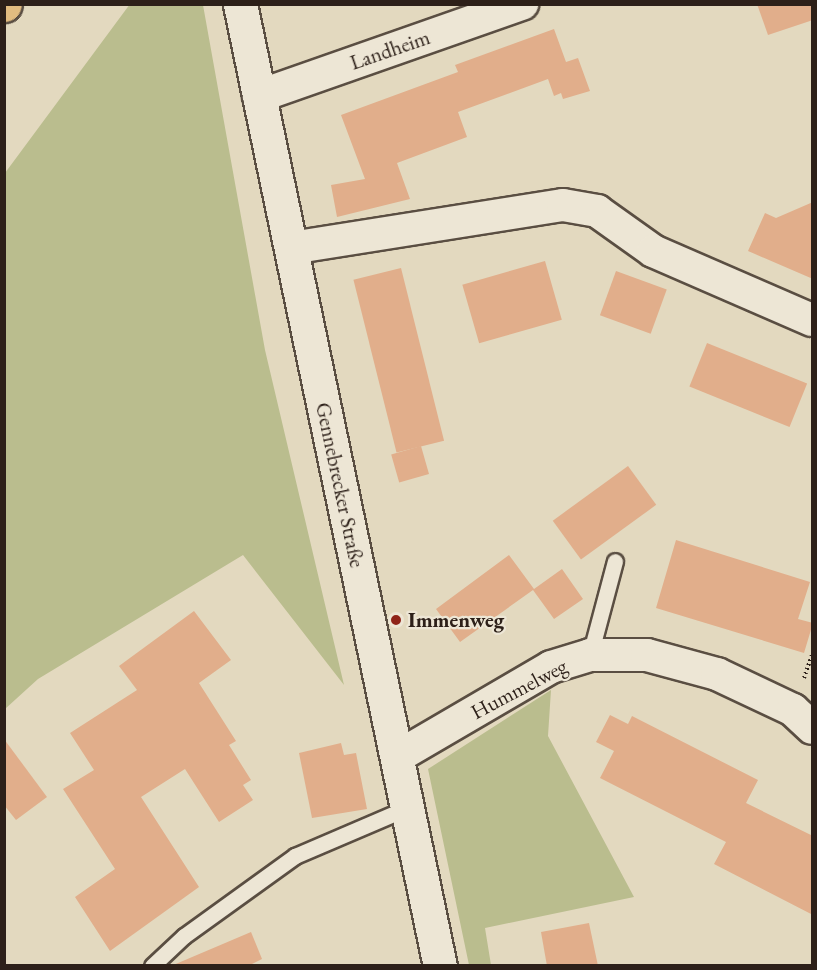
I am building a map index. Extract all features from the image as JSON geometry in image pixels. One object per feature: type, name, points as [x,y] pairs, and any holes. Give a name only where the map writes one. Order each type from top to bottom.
[{"type":"main road","name":"Gennebrecker Straße","points":[[240,4],[440,966]]},
{"type":"street","name":"Landheim","points":[[259,96],[522,4]]},
{"type":"street","points":[[291,248],[563,205],[597,211],[653,251],[813,320]]},
{"type":"street","name":"Hummelweg","points":[[397,757],[551,667],[590,655],[647,655],[717,674],[793,710],[813,728]]},
{"type":"lane","points":[[590,655],[615,561]]},
{"type":"lane","points":[[152,966],[184,936],[295,856],[407,808]]},
{"type":"green space","points":[[130,4],[203,5],[265,350],[344,685],[243,555],[38,679],[5,709],[5,173]]},
{"type":"green space","points":[[551,690],[548,736],[634,897],[485,928],[491,965],[469,965],[428,769]]},
{"type":"building","points":[[757,4],[813,4],[813,20],[768,35]]},
{"type":"building","points":[[554,29],[566,62],[578,58],[590,91],[563,99],[561,93],[554,96],[548,79],[458,112],[467,137],[397,163],[410,199],[337,217],[331,185],[365,179],[341,115],[458,72],[455,65]]},
{"type":"building","points":[[813,202],[813,279],[748,251],[765,213],[776,218]]},
{"type":"building","points":[[545,261],[562,320],[479,343],[462,285]]},
{"type":"building","points":[[401,268],[444,441],[397,453],[353,280]]},
{"type":"building","points":[[616,271],[667,289],[651,334],[600,315]]},
{"type":"building","points":[[707,343],[807,383],[790,427],[689,387]]},
{"type":"building","points":[[421,446],[429,474],[399,482],[391,455]]},
{"type":"building","points":[[628,466],[656,505],[581,559],[553,521]]},
{"type":"building","points":[[676,540],[810,582],[798,619],[813,623],[804,653],[656,608]]},
{"type":"building","points":[[509,555],[534,589],[562,569],[583,599],[554,619],[533,590],[460,642],[436,609]]},
{"type":"building","points":[[194,611],[231,660],[199,683],[236,741],[229,745],[251,780],[243,785],[253,800],[219,822],[185,769],[141,797],[199,887],[110,951],[75,897],[115,869],[63,789],[94,770],[70,733],[137,690],[119,666]]},
{"type":"building","points":[[610,715],[628,724],[632,716],[758,780],[746,803],[813,836],[813,915],[714,864],[726,842],[600,778],[614,751],[596,742]]},
{"type":"building","points":[[4,739],[47,797],[16,820],[4,805]]},
{"type":"building","points":[[341,743],[344,755],[356,753],[367,809],[312,818],[299,753]]},
{"type":"building","points":[[589,923],[598,966],[547,966],[541,932]]},
{"type":"building","points":[[251,932],[262,959],[248,966],[171,966]]},
{"type":"place","name":"Immenweg","points":[[396,620]]}]
